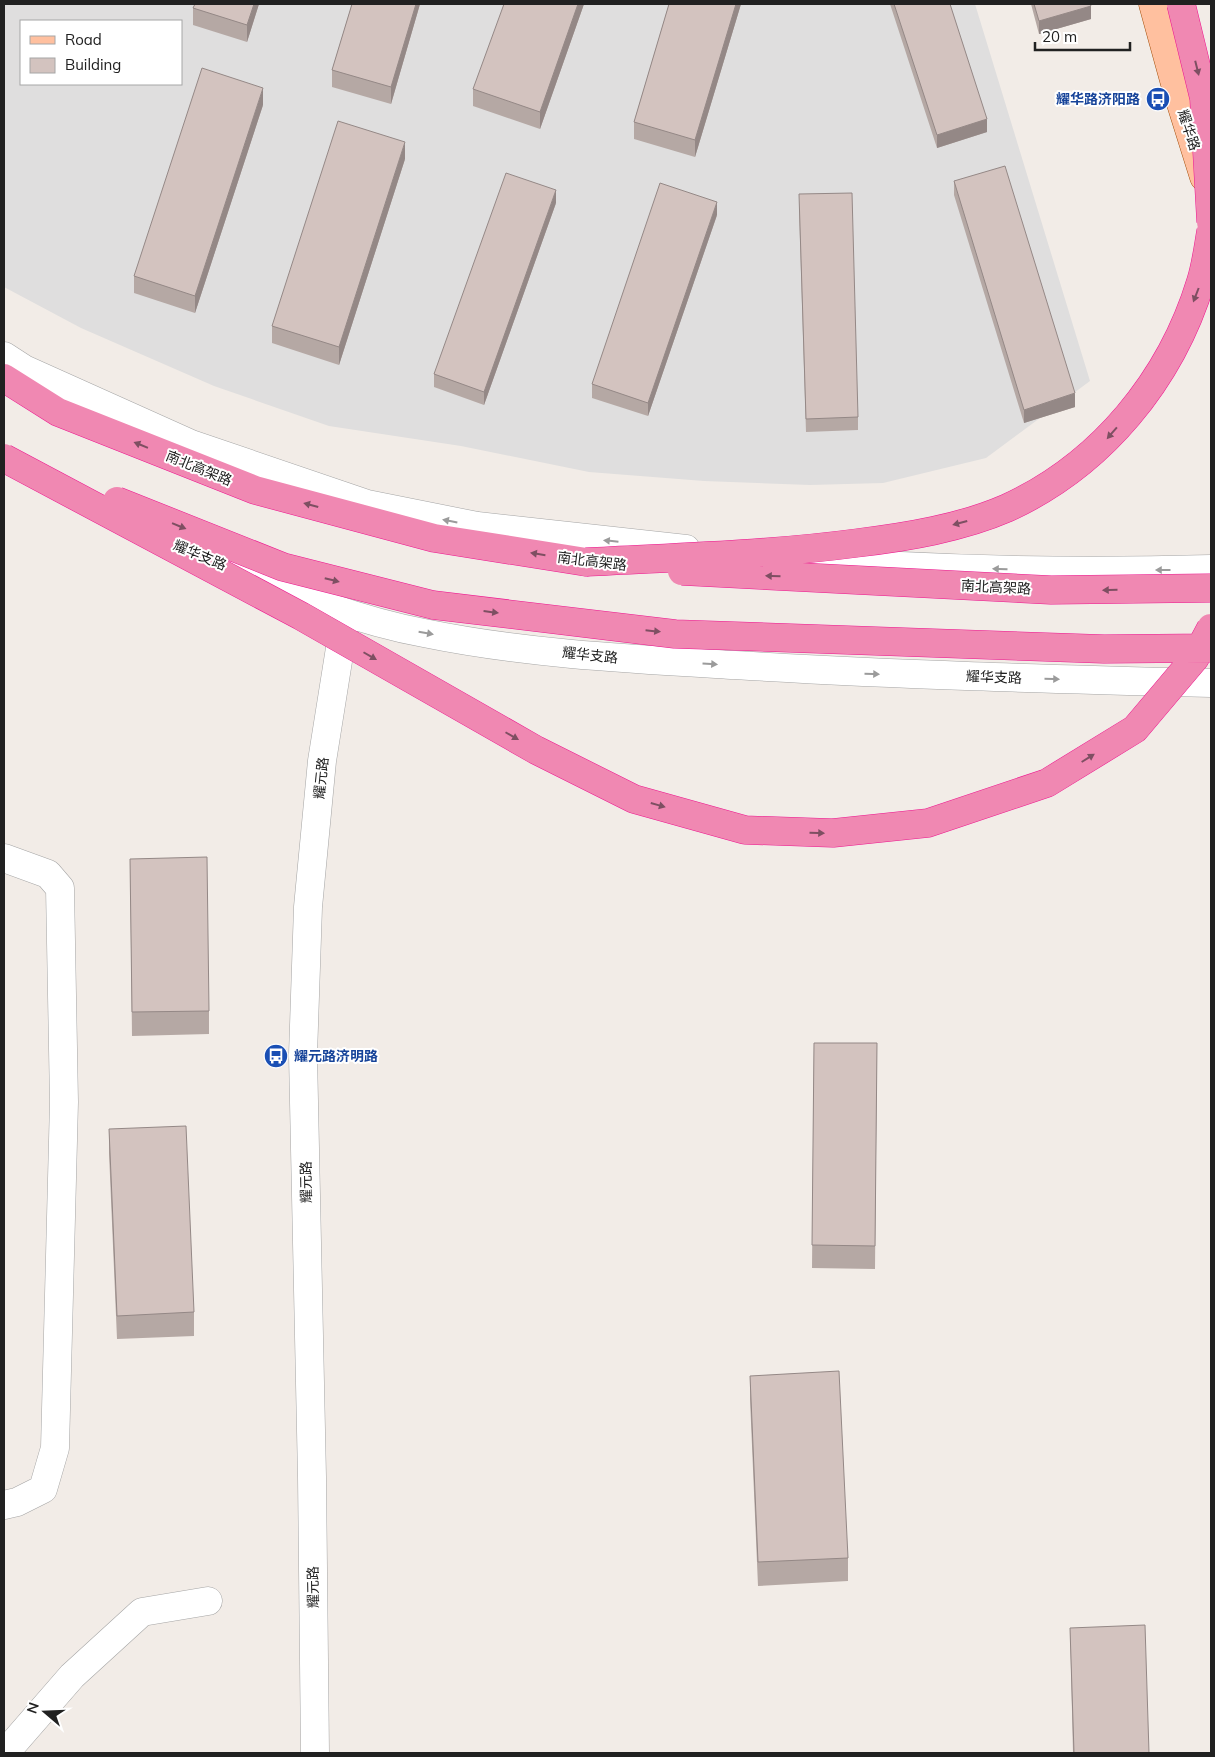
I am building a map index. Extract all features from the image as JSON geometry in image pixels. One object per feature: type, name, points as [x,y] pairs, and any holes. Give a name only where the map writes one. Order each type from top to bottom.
[{"type":"highway","points":[[1181,4],[1204,98],[1211,222]]},
{"type":"highway","points":[[586,562],[790,552],[893,538],[962,523],[1005,508],[1046,488],[1096,451],[1140,401],[1162,367],[1183,330],[1202,280],[1211,231]]},
{"type":"highway","name":"南北高架路","points":[[4,378],[58,412],[255,490],[434,538],[586,562],[718,574],[1051,590],[1211,588]]},
{"type":"highway","points":[[4,458],[301,616],[536,750],[634,799],[745,830],[833,833],[928,823],[1047,783],[1135,728],[1195,658],[1211,628]]},
{"type":"highway","points":[[4,458],[283,567],[433,605],[675,634],[1104,649],[1211,648]]},
{"type":"main road","name":"耀华路","points":[[1153,4],[1177,91],[1211,198]]},
{"type":"street","points":[[4,356],[24,369],[190,444],[367,504],[477,526],[723,554],[853,564],[1023,569],[1211,569]]},
{"type":"street","name":"耀华支路","points":[[4,464],[156,536],[249,576],[345,613],[423,633],[502,645],[614,657],[861,673],[1211,683]]},
{"type":"street","name":"耀元路","points":[[315,1753],[312,1467],[303,1055],[308,908],[322,761],[345,613]]},
{"type":"street","points":[[4,858],[48,874],[60,888],[64,1102],[55,1448],[43,1489],[17,1502],[4,1505]]},
{"type":"street","points":[[4,1753],[72,1676],[142,1612],[208,1601]]},
{"type":"shaded area","points":[[4,4],[975,4],[1090,381],[986,458],[883,483],[810,485],[704,481],[589,472],[461,446],[329,426],[214,386],[81,328],[4,287]]},
{"type":"building","points":[[195,4],[254,4],[247,25],[193,8]]},
{"type":"building","points":[[352,4],[416,4],[391,87],[332,70]]},
{"type":"building","points":[[504,4],[578,4],[540,112],[473,89]]},
{"type":"building","points":[[669,4],[736,4],[695,140],[634,122]]},
{"type":"building","points":[[894,4],[950,4],[987,119],[937,135]]},
{"type":"building","points":[[1034,4],[1090,4],[1091,6],[1039,21]]},
{"type":"building","points":[[202,68],[263,88],[195,296],[134,276]]},
{"type":"building","points":[[338,121],[405,142],[339,347],[272,326]]},
{"type":"building","points":[[1005,166],[1075,393],[1024,410],[954,181]]},
{"type":"building","points":[[506,173],[556,190],[484,392],[434,374]]},
{"type":"building","points":[[660,183],[717,202],[648,403],[592,384]]},
{"type":"building","points":[[852,193],[858,417],[806,419],[799,194]]},
{"type":"building","points":[[207,857],[209,1011],[132,1012],[130,859]]},
{"type":"building","points":[[814,1043],[877,1043],[875,1246],[812,1245]]},
{"type":"building","points":[[186,1126],[194,1312],[117,1316],[109,1129]]},
{"type":"building","points":[[839,1371],[848,1558],[758,1562],[750,1376]]},
{"type":"building","points":[[1145,1625],[1149,1753],[1074,1753],[1070,1628]]},
{"type":"place","name":"耀华路济阳路","points":[[1158,99]]},
{"type":"place","name":"耀元路济明路","points":[[276,1056]]}]
